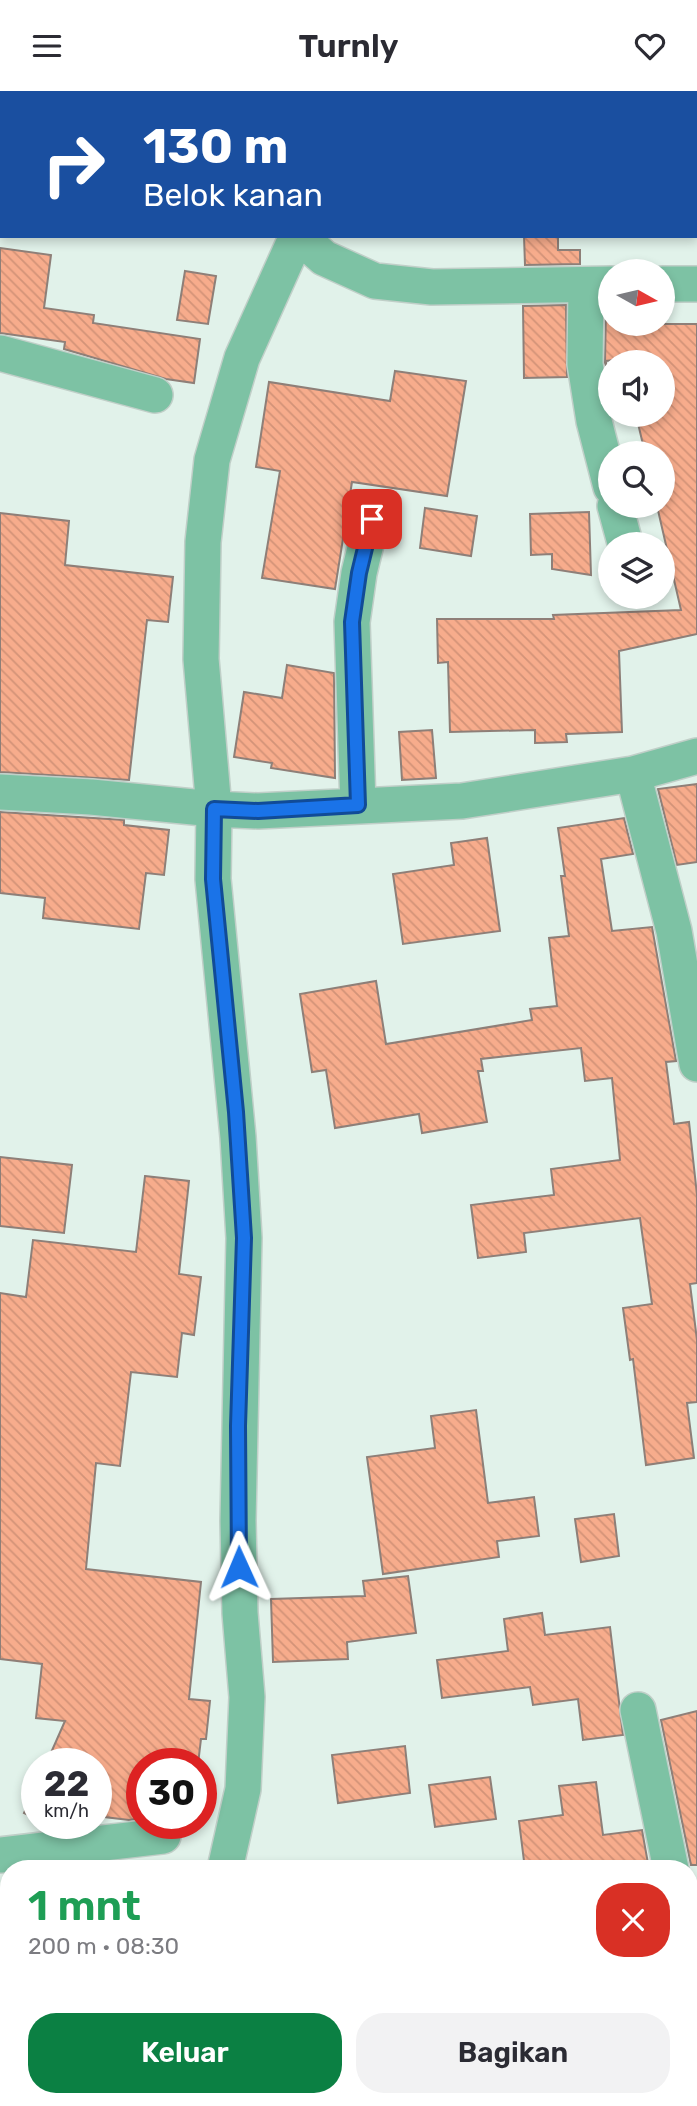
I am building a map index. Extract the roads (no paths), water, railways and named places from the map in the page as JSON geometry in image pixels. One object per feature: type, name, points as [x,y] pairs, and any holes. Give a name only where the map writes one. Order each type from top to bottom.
[{"type":"street","points":[[227,1860],[243,1789],[247,1697],[240,1613],[238,1521],[244,1238],[236,1112],[213,879],[198,807],[203,542],[212,460],[242,358],[297,238]]},
{"type":"street","points":[[300,238],[324,258],[375,281],[432,287],[598,285],[585,364],[599,441]]},
{"type":"street","points":[[676,284],[697,284]]},
{"type":"street","points":[[0,353],[155,395]]},
{"type":"street","points":[[358,805],[352,622],[359,573],[372,519]]},
{"type":"street","points":[[0,792],[258,811],[462,801],[632,774],[697,756]]},
{"type":"street","points":[[632,774],[674,931],[697,1064]]},
{"type":"street","points":[[638,1710],[669,1860]]},
{"type":"street","points":[[0,1855],[137,1839]]}]
